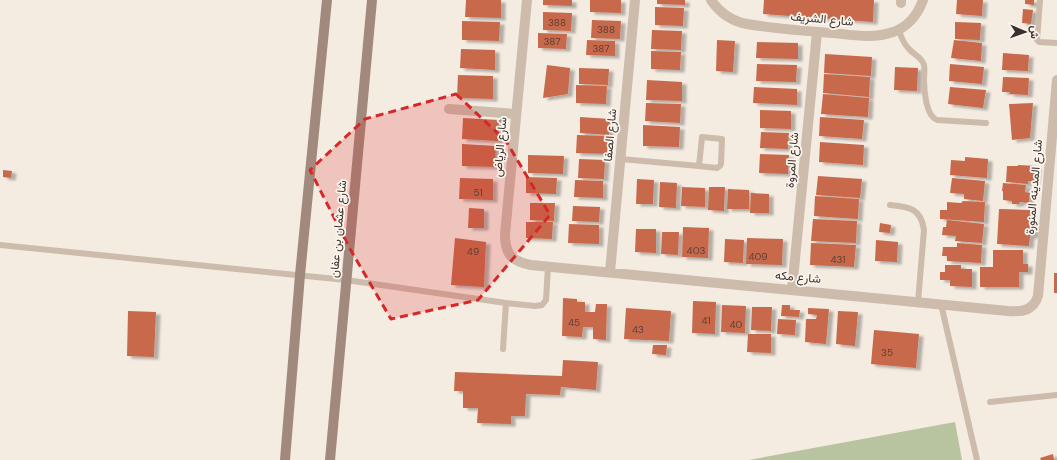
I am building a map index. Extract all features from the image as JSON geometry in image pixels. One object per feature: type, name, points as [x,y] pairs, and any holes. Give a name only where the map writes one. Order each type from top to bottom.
[{"type":"main road","points":[[285,460],[300,275],[327,0]]},
{"type":"main road","name":"شارع عثمان بن عفان","points":[[330,460],[372,0]]},
{"type":"street","name":"شارع الرياض","points":[[527,0],[505,234],[506,248],[514,259],[522,263],[548,266]]},
{"type":"street","name":"شارع الصفا","points":[[610,272],[635,0]]},
{"type":"street","name":"شارع الشريف","points":[[711,0],[725,15],[742,23],[817,32],[874,36],[888,34],[899,30],[916,15],[923,0]]},
{"type":"street","name":"شارع المروة","points":[[792,290],[817,32]]},
{"type":"street","name":"شارع المدينه المنورة","points":[[1038,296],[1057,80]]},
{"type":"street","points":[[449,109],[516,114]]},
{"type":"street","name":"شارع مكه","points":[[548,266],[1008,311],[1022,311],[1029,309],[1034,304],[1038,296]]},
{"type":"lane","points":[[1040,0],[1037,40],[1039,42],[1057,43]]},
{"type":"lane","points":[[899,30],[908,49],[921,58],[924,62],[924,84],[927,106],[932,117],[937,120],[986,123]]},
{"type":"lane","points":[[620,159],[717,168],[721,164],[722,139],[702,137],[699,166]]},
{"type":"lane","points":[[890,205],[906,207],[914,210],[921,218],[923,223],[924,236],[918,302]]},
{"type":"lane","points":[[0,245],[346,280],[535,306],[542,305],[546,300],[548,266]]},
{"type":"lane","points":[[503,349],[506,303]]},
{"type":"lane","points":[[941,304],[977,460]]},
{"type":"lane","points":[[990,402],[1057,395]]},
{"type":"highlighted area","points":[[456,94],[506,141],[550,215],[478,300],[391,319],[350,249],[310,170],[365,119]]},
{"type":"green space","points":[[955,422],[962,460],[749,460]]},
{"type":"building","points":[[466,0],[501,0],[501,18],[465,17]]},
{"type":"building","points":[[543,0],[572,0],[572,6],[543,5]]},
{"type":"building","points":[[590,0],[621,0],[621,13],[590,12]]},
{"type":"building","points":[[657,0],[685,0],[685,5],[657,4]]},
{"type":"building","points":[[764,0],[874,0],[873,22],[763,14]]},
{"type":"building","points":[[957,0],[983,0],[982,16],[956,14]]},
{"type":"building","points":[[1025,0],[1034,0],[1034,5],[1025,4]]},
{"type":"building","points":[[655,7],[684,8],[683,26],[655,25]]},
{"type":"building","points":[[1023,9],[1033,10],[1031,24],[1022,23]]},
{"type":"building","points":[[543,12],[572,13],[571,31],[543,30]]},
{"type":"building","points":[[592,20],[621,21],[620,39],[591,38]]},
{"type":"building","points":[[462,21],[500,22],[499,41],[462,40]]},
{"type":"building","points":[[955,22],[981,23],[980,40],[955,39]]},
{"type":"building","points":[[652,30],[682,31],[681,50],[651,49]]},
{"type":"building","points":[[538,33],[567,34],[566,49],[538,48]]},
{"type":"building","points":[[587,40],[615,41],[615,56],[586,55]]},
{"type":"building","points":[[717,40],[735,41],[733,72],[716,71]]},
{"type":"building","points":[[954,40],[982,43],[981,61],[951,58]]},
{"type":"building","points":[[757,42],[798,43],[798,59],[756,58]]},
{"type":"building","points":[[461,49],[495,50],[495,70],[460,68]]},
{"type":"building","points":[[651,51],[681,52],[680,70],[651,69]]},
{"type":"building","points":[[1003,53],[1029,55],[1028,71],[1002,70]]},
{"type":"building","points":[[825,54],[872,57],[871,76],[824,73]]},
{"type":"building","points":[[757,64],[797,65],[796,82],[756,81]]},
{"type":"building","points":[[950,64],[984,67],[982,84],[949,81]]},
{"type":"building","points":[[547,65],[570,68],[568,94],[543,98]]},
{"type":"building","points":[[895,67],[918,68],[917,91],[894,90]]},
{"type":"building","points":[[579,68],[609,69],[608,85],[579,84]]},
{"type":"building","points":[[824,74],[870,77],[869,97],[823,93]]},
{"type":"building","points":[[458,75],[493,76],[493,99],[457,98]]},
{"type":"building","points":[[1003,77],[1029,78],[1028,95],[1002,92]]},
{"type":"building","points":[[647,80],[682,82],[682,101],[646,100]]},
{"type":"building","points":[[576,85],[607,86],[606,104],[576,103]]},
{"type":"building","points":[[754,87],[797,89],[797,105],[753,103]]},
{"type":"building","points":[[950,87],[986,90],[983,108],[948,104]]},
{"type":"building","points":[[823,94],[869,98],[868,117],[821,114]]},
{"type":"building","points":[[646,103],[681,104],[680,123],[645,121]]},
{"type":"building","points":[[1033,103],[1030,138],[1012,140],[1009,104]]},
{"type":"building","points":[[760,110],[791,111],[791,129],[760,128]]},
{"type":"building","points":[[580,117],[610,119],[609,135],[580,133]]},
{"type":"building","points":[[820,117],[864,120],[862,139],[819,136]]},
{"type":"building","points":[[463,118],[499,120],[498,141],[462,139]]},
{"type":"building","points":[[643,125],[680,127],[679,147],[643,146]]},
{"type":"building","points":[[761,132],[789,133],[788,149],[760,148]]},
{"type":"building","points":[[577,135],[608,136],[607,154],[576,153]]},
{"type":"building","points":[[820,142],[864,145],[863,165],[819,162]]},
{"type":"building","points":[[462,144],[496,146],[495,167],[462,166]]},
{"type":"building","points":[[760,154],[789,155],[788,174],[759,173]]},
{"type":"building","points":[[528,155],[564,156],[563,174],[528,173]]},
{"type":"building","points":[[965,157],[988,159],[987,178],[950,175],[951,160],[965,161]]},
{"type":"building","points":[[579,159],[605,160],[604,179],[578,178]]},
{"type":"building","points":[[1007,166],[1037,166],[1035,182],[1028,181],[1028,184],[1006,182]]},
{"type":"building","points":[[3,170],[12,171],[11,178],[3,177]]},
{"type":"building","points":[[818,176],[862,179],[860,198],[816,195]]},
{"type":"building","points":[[526,177],[557,178],[556,194],[526,193]]},
{"type":"building","points":[[460,178],[493,179],[493,200],[459,199]]},
{"type":"building","points":[[952,178],[985,181],[983,201],[964,199],[964,194],[950,193]]},
{"type":"building","points":[[637,179],[654,180],[653,204],[636,204]]},
{"type":"building","points":[[575,180],[603,181],[603,198],[574,197]]},
{"type":"building","points":[[660,182],[677,183],[676,208],[659,207]]},
{"type":"building","points":[[1003,183],[1026,185],[1025,192],[1030,193],[1029,203],[1020,202],[1019,204],[1012,204],[1012,201],[1003,200]]},
{"type":"building","points":[[682,187],[705,188],[705,207],[681,206]]},
{"type":"building","points":[[709,187],[725,187],[724,211],[708,210]]},
{"type":"building","points":[[728,189],[749,190],[749,209],[727,209]]},
{"type":"building","points":[[751,193],[769,194],[769,213],[750,213]]},
{"type":"building","points":[[815,196],[859,199],[858,219],[814,216]]},
{"type":"building","points":[[963,201],[985,202],[984,222],[940,219],[940,210],[947,210],[947,202],[961,203]]},
{"type":"building","points":[[530,203],[555,203],[554,221],[530,220]]},
{"type":"building","points":[[573,206],[600,207],[599,222],[572,221]]},
{"type":"building","points":[[469,208],[484,209],[484,228],[468,228]]},
{"type":"building","points":[[999,209],[1030,210],[1030,219],[1035,220],[1034,236],[1030,236],[1029,246],[997,244]]},
{"type":"building","points":[[813,219],[857,221],[856,243],[811,241]]},
{"type":"building","points":[[947,220],[984,224],[982,243],[955,241],[956,236],[942,235],[943,227],[946,227]]},
{"type":"building","points":[[526,222],[553,222],[552,239],[526,238]]},
{"type":"building","points":[[880,223],[891,225],[890,233],[879,232]]},
{"type":"building","points":[[569,224],[599,225],[599,244],[568,243]]},
{"type":"building","points":[[683,227],[709,228],[708,258],[682,257]]},
{"type":"building","points":[[636,229],[656,229],[656,253],[635,252]]},
{"type":"building","points":[[662,232],[679,232],[678,255],[661,254]]},
{"type":"building","points":[[455,238],[486,242],[484,287],[451,285]]},
{"type":"building","points":[[747,238],[783,239],[782,265],[746,264]]},
{"type":"building","points":[[725,239],[744,240],[743,263],[724,262]]},
{"type":"building","points":[[876,240],[898,242],[897,262],[875,261]]},
{"type":"building","points":[[811,243],[856,245],[854,267],[810,265]]},
{"type":"building","points":[[957,243],[982,245],[981,263],[947,261],[947,256],[942,256],[943,247],[957,247]]},
{"type":"building","points":[[993,250],[1023,250],[1023,264],[1028,264],[1028,272],[1019,272],[1019,287],[980,287],[980,267],[993,267]]},
{"type":"building","points":[[945,265],[961,265],[961,269],[972,269],[972,287],[950,286],[950,280],[940,280],[940,272],[945,272]]},
{"type":"building","points":[[1054,273],[1057,273],[1057,293],[1054,293]]},
{"type":"building","points":[[563,298],[577,299],[577,302],[585,302],[585,312],[595,312],[596,304],[607,304],[606,340],[593,339],[593,327],[583,327],[582,337],[562,336]]},
{"type":"building","points":[[693,301],[716,302],[715,334],[692,333]]},
{"type":"building","points":[[722,305],[746,306],[745,333],[721,332]]},
{"type":"building","points":[[782,305],[790,305],[790,310],[800,310],[799,317],[781,316]]},
{"type":"building","points":[[752,307],[772,307],[771,331],[751,330]]},
{"type":"building","points":[[626,308],[671,311],[669,341],[624,339]]},
{"type":"building","points":[[808,308],[829,309],[826,344],[805,342],[806,319],[816,319],[817,315],[808,314]]},
{"type":"building","points":[[128,311],[156,312],[154,357],[127,356]]},
{"type":"building","points":[[838,311],[858,312],[855,346],[836,344]]},
{"type":"building","points":[[778,319],[796,320],[795,335],[777,334]]},
{"type":"building","points":[[874,330],[919,334],[916,368],[871,364]]},
{"type":"building","points":[[748,334],[771,334],[771,353],[747,352]]},
{"type":"building","points":[[653,345],[667,345],[666,355],[652,354]]},
{"type":"building","points":[[563,360],[598,362],[596,390],[561,387],[560,395],[526,394],[525,416],[511,416],[511,424],[477,423],[478,408],[463,408],[463,391],[454,391],[455,372],[562,376]]},
{"type":"building","points":[[1053,454],[1054,460],[1041,460],[1040,458]]}]
